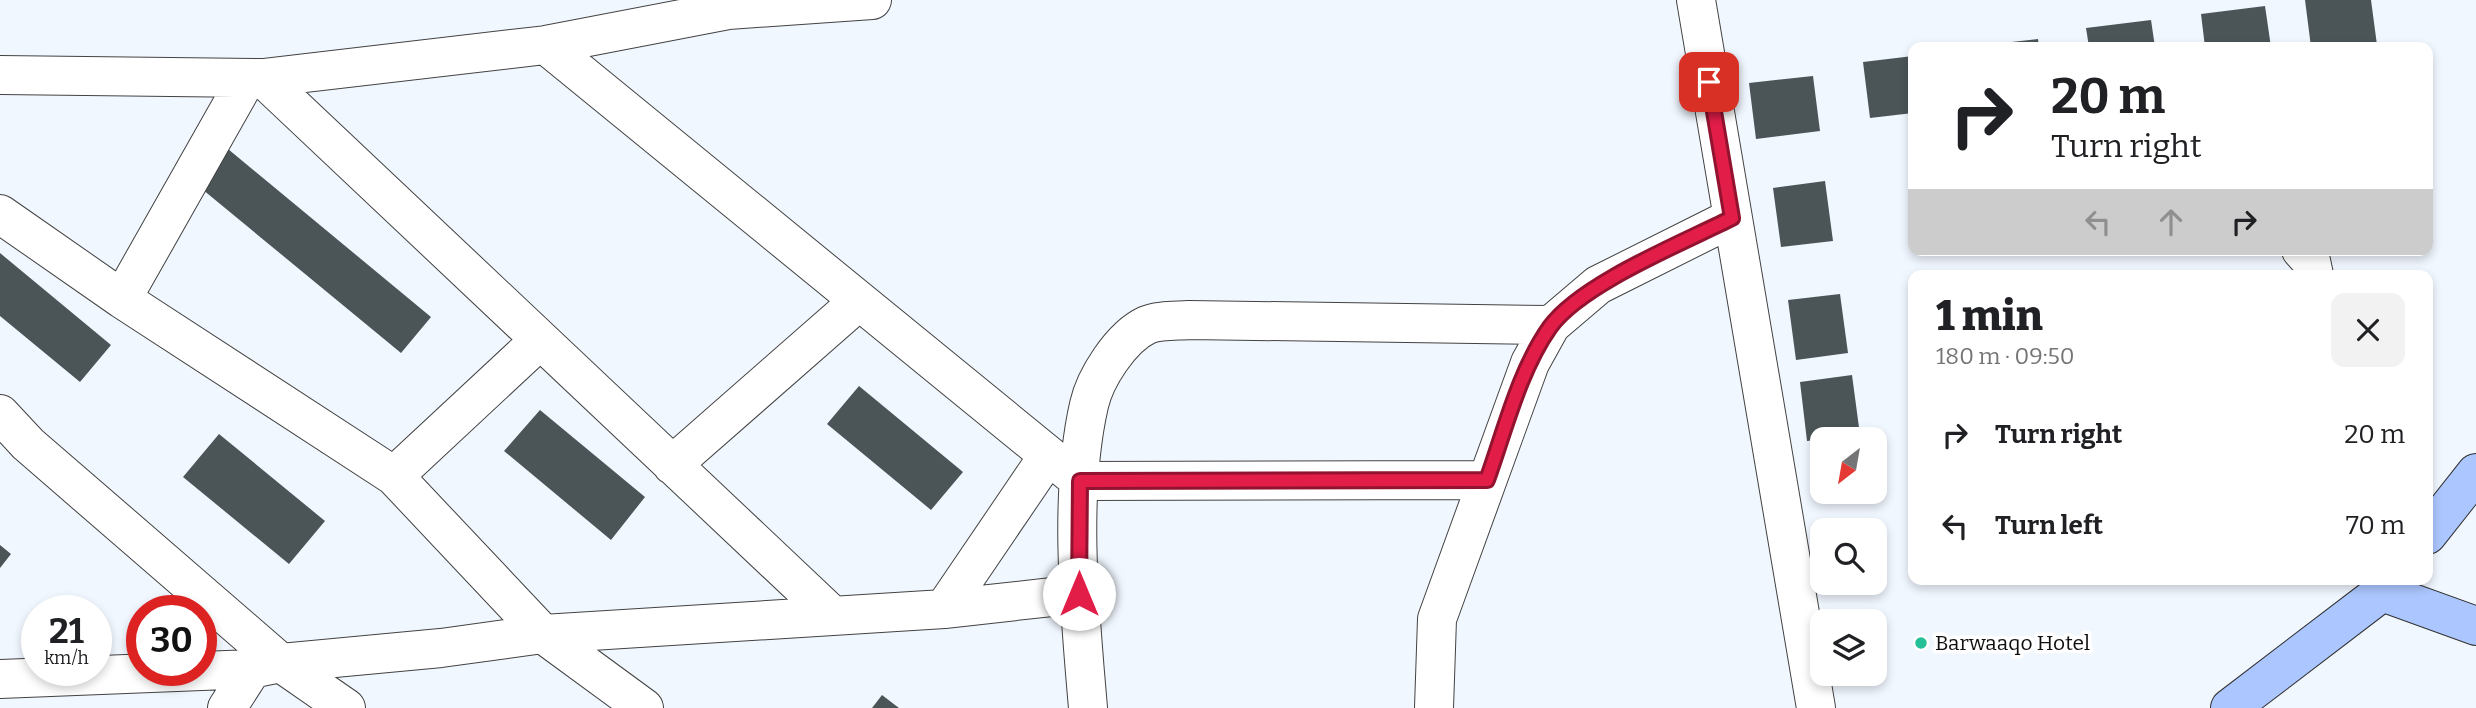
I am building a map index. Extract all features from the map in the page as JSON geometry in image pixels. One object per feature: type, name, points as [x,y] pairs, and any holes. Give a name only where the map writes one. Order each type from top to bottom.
[{"type":"street","points":[[0,75],[255,78],[545,45],[728,10],[872,0]]},
{"type":"street","points":[[1696,0],[1816,708]]},
{"type":"street","points":[[545,45],[1080,481],[1487,480]]},
{"type":"street","points":[[122,299],[255,78]]},
{"type":"street","points":[[255,78],[834,616]]},
{"type":"street","points":[[0,214],[122,299],[394,476],[543,634],[644,708]]},
{"type":"street","points":[[1434,708],[1437,619],[1530,363],[1551,325],[1598,285],[1732,218]]},
{"type":"street","points":[[672,465],[859,301]]},
{"type":"street","points":[[1088,708],[1079,594],[1080,481],[1089,402],[1118,345],[1148,324],[1189,320],[1551,325]]},
{"type":"street","points":[[394,476],[540,340]]},
{"type":"street","points":[[0,414],[14,445],[267,666],[346,708]]},
{"type":"street","points":[[944,610],[1048,456]]},
{"type":"street","points":[[2433,527],[2476,473]]},
{"type":"street","points":[[2223,707],[2382,585]]},
{"type":"street","points":[[2389,585],[2476,626]]},
{"type":"street","points":[[0,679],[267,666],[441,648],[543,634],[944,610],[1079,594]]},
{"type":"street","points":[[227,708],[267,666]]},
{"type":"street","points":[[0,679],[31,708]]},
{"type":"building","points":[[2305,0],[2371,0],[2377,42],[2310,42]]},
{"type":"building","points":[[2265,6],[2270,42],[2204,42],[2201,14]]},
{"type":"building","points":[[2151,20],[2154,42],[2088,42],[2086,28]]},
{"type":"building","points":[[2038,39],[2038,42],[2011,42]]},
{"type":"building","points":[[1908,57],[1908,114],[1870,118],[1863,62]]},
{"type":"building","points":[[1813,76],[1820,131],[1756,139],[1749,83]]},
{"type":"building","points":[[222,144],[431,317],[401,353],[191,180]]},
{"type":"building","points":[[1825,181],[1833,241],[1781,247],[1773,188]]},
{"type":"building","points":[[0,253],[111,345],[80,382],[0,316]]},
{"type":"building","points":[[1840,294],[1848,353],[1796,360],[1788,300]]},
{"type":"building","points":[[1852,375],[1859,427],[1810,427],[1810,441],[1807,441],[1800,382]]},
{"type":"building","points":[[859,386],[963,472],[931,510],[827,424]]},
{"type":"building","points":[[540,410],[645,497],[611,540],[504,451]]},
{"type":"building","points":[[219,434],[325,521],[289,564],[183,477]]},
{"type":"building","points":[[0,545],[11,554],[0,568]]},
{"type":"building","points":[[882,695],[899,708],[872,708]]},
{"type":"place","name":"Barwaaqo Hotel","points":[[1921,643]]},
{"type":"route","points":[[1079,594],[1080,481],[1487,480],[1530,363],[1551,325],[1598,285],[1732,218],[1709,82]]}]
